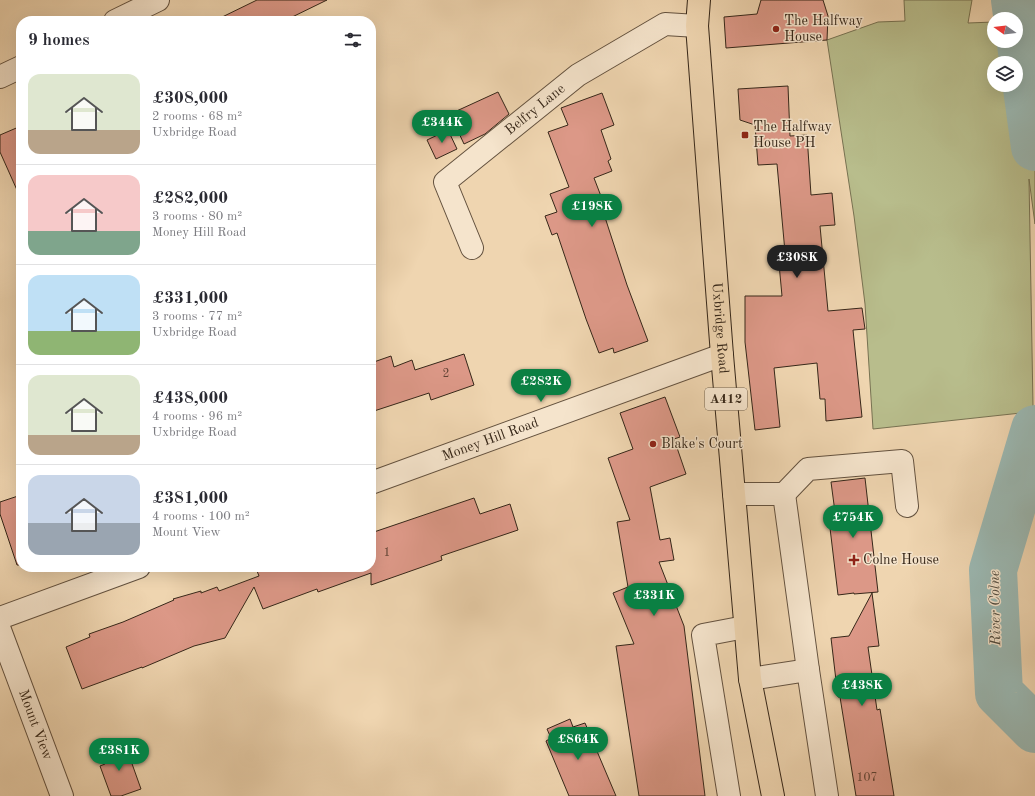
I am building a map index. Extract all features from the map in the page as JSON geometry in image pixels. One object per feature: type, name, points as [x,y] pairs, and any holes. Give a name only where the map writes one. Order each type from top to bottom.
[{"type":"main road","name":"Uxbridge Road","points":[[699,0],[698,26],[722,355],[745,627],[750,679],[773,796]]},
{"type":"street","points":[[125,16],[158,0]]},
{"type":"street","name":"Belfry Lane","points":[[472,248],[445,182],[578,75],[665,24],[698,26]]},
{"type":"street","points":[[0,77],[16,69]]},
{"type":"street","name":"Money Hill Road","points":[[376,481],[722,355]]},
{"type":"street","points":[[734,494],[784,494],[808,469],[902,461],[906,506]]},
{"type":"street","points":[[784,494],[827,796]]},
{"type":"street","points":[[0,618],[125,572]]},
{"type":"street","points":[[729,796],[703,635],[745,627]]},
{"type":"street","name":"Mount View","points":[[0,630],[62,796]]},
{"type":"street","points":[[750,679],[808,670]]},
{"type":"green space","points":[[904,0],[972,0],[968,23],[987,22],[987,48],[1023,48],[1023,12],[1009,12],[1009,0],[1035,0],[1035,224],[1029,179],[1033,406],[1021,413],[873,429],[865,304],[854,216],[827,40],[878,22],[905,21]]},
{"type":"building","points":[[257,0],[327,0],[294,16],[224,16]]},
{"type":"building","name":"The Halfway House","points":[[761,0],[823,0],[828,16],[827,40],[726,48],[724,17],[757,14]]},
{"type":"building","points":[[788,86],[790,136],[807,135],[811,195],[832,193],[835,225],[820,226],[828,311],[862,308],[865,329],[853,330],[862,417],[826,421],[825,399],[820,399],[817,363],[774,368],[780,427],[755,430],[745,342],[745,296],[782,296],[778,253],[785,252],[777,164],[758,165],[755,125],[740,120],[738,89]]},
{"type":"building","points":[[498,92],[509,114],[485,134],[464,144],[450,114]]},
{"type":"building","points":[[602,93],[614,125],[601,130],[611,159],[608,161],[612,171],[594,178],[604,204],[601,205],[627,285],[648,341],[614,353],[613,348],[599,353],[557,233],[552,235],[545,216],[557,212],[550,194],[569,187],[548,132],[568,125],[561,108]]},
{"type":"building","points":[[16,128],[16,188],[0,152],[0,135]]},
{"type":"building","points":[[448,130],[457,149],[436,159],[427,140]]},
{"type":"building","points":[[464,354],[474,385],[431,400],[429,393],[376,410],[376,361],[391,356],[394,367],[412,360],[415,370]]},
{"type":"building","points":[[665,397],[680,437],[674,439],[686,474],[650,487],[660,540],[670,538],[674,560],[659,562],[684,626],[705,796],[639,796],[616,646],[634,644],[613,593],[628,587],[617,522],[630,520],[608,458],[633,449],[620,413]]},
{"type":"building","name":"Colne House","points":[[865,478],[878,592],[838,595],[830,528],[837,527],[831,482]]},
{"type":"building","points":[[16,497],[16,562],[0,514],[0,502]]},
{"type":"building","points":[[474,498],[480,514],[510,504],[518,530],[441,556],[442,560],[371,585],[371,573],[318,592],[317,589],[263,609],[254,587],[225,638],[194,646],[142,668],[82,689],[66,647],[90,637],[89,634],[123,622],[174,600],[173,599],[201,591],[201,593],[217,587],[219,591],[259,576],[257,572],[376,572],[376,531]]},
{"type":"building","points":[[872,593],[879,646],[868,647],[877,710],[880,709],[894,796],[856,796],[840,697],[838,697],[831,638],[849,636]]},
{"type":"building","points":[[570,719],[573,727],[585,723],[616,796],[569,796],[546,741],[551,738],[547,729]]},
{"type":"building","points":[[125,744],[141,789],[121,796],[111,796],[100,766],[105,764],[101,752]]},
{"type":"waterway","name":"River Colne","points":[[1015,0],[1035,147]]},
{"type":"waterway","name":"River Colne","points":[[1035,429],[993,570],[999,693],[1035,729]]},
{"type":"place","name":"The Halfway House","points":[[776,29]]},
{"type":"place","name":"The Halfway House PH","points":[[745,135]]},
{"type":"place","name":"Blake's Court","points":[[653,444]]},
{"type":"place","name":"Colne House","points":[[854,560]]}]
